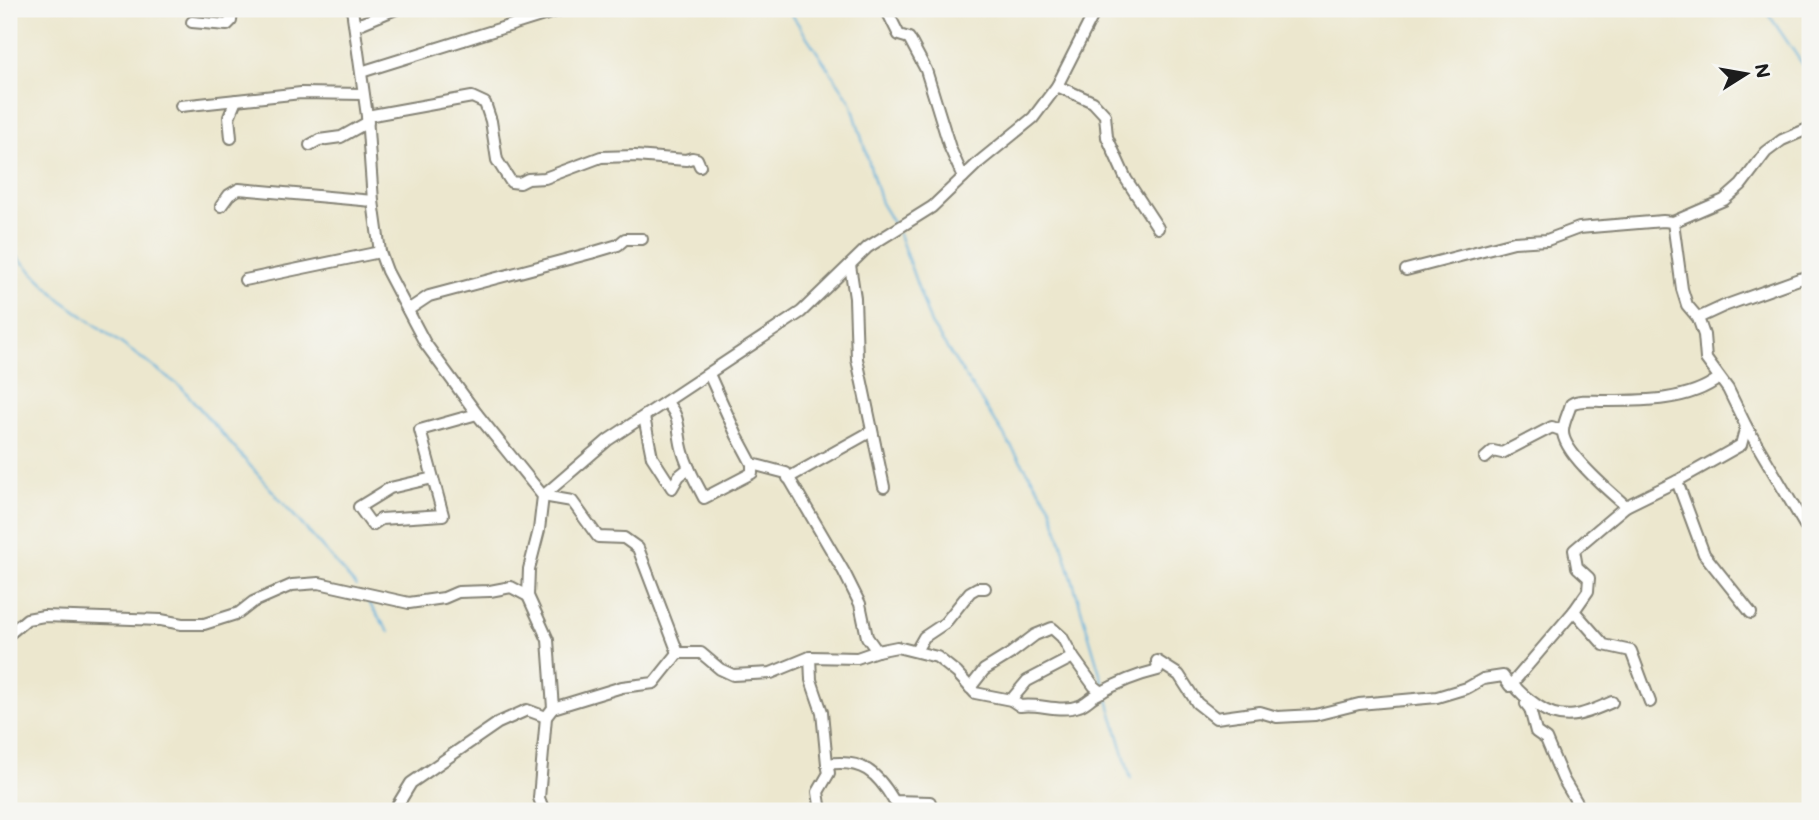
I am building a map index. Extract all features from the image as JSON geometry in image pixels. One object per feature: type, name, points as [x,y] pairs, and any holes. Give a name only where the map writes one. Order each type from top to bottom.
[{"type":"street","points":[[192,22],[227,25],[231,21],[232,9]]},
{"type":"street","points":[[352,9],[367,119],[380,252],[408,310],[425,343],[477,414],[543,496],[572,501],[598,537],[624,538],[638,548],[678,653]]},
{"type":"street","points":[[355,26],[396,9]]},
{"type":"street","points":[[361,72],[563,9]]},
{"type":"street","points":[[886,9],[899,35],[909,38],[926,70],[950,148],[963,177]]},
{"type":"street","points":[[544,811],[539,798],[550,713],[548,640],[528,596],[529,569],[539,530],[543,496],[608,440],[801,312],[868,247],[932,206],[1033,118],[1057,86],[1097,9]]},
{"type":"street","points":[[1057,86],[1093,102],[1105,116],[1107,137],[1126,179],[1158,228]]},
{"type":"street","points":[[181,106],[301,93],[363,94]]},
{"type":"street","points":[[310,145],[319,139],[341,137],[367,119],[472,97],[485,103],[491,121],[497,160],[511,182],[545,178],[601,157],[692,158],[697,159],[701,166]]},
{"type":"street","points":[[231,138],[229,117],[236,100]]},
{"type":"street","points":[[1406,270],[1514,242],[1553,239],[1579,228],[1663,220],[1673,222],[1724,200],[1741,185],[1766,152],[1782,140],[1810,128]]},
{"type":"street","points":[[221,206],[229,195],[239,189],[373,201]]},
{"type":"street","points":[[1673,222],[1682,289],[1687,305],[1698,318],[1704,335],[1706,359],[1728,389],[1746,426],[1810,534]]},
{"type":"street","points":[[408,310],[429,296],[591,253],[625,239],[642,239]]},
{"type":"street","points":[[245,280],[380,252]]},
{"type":"street","points":[[850,265],[855,298],[857,359],[884,487]]},
{"type":"street","points":[[1698,318],[1724,306],[1810,277]]},
{"type":"street","points":[[666,402],[676,412],[682,447],[704,498],[752,473],[752,464],[709,374]]},
{"type":"street","points":[[1626,506],[1579,462],[1569,447],[1563,431],[1571,404],[1648,400],[1684,394],[1719,378]]},
{"type":"street","points":[[433,478],[390,488],[359,507],[372,525],[381,519],[443,515],[433,478],[419,430],[477,414]]},
{"type":"street","points":[[644,417],[652,457],[672,488],[679,476],[689,468]]},
{"type":"street","points":[[678,653],[701,653],[720,669],[733,675],[771,673],[810,657],[857,658],[877,650],[897,647],[937,657],[957,673],[975,693],[1011,700],[1020,706],[1031,704],[1042,708],[1080,706],[1137,675],[1158,670],[1157,661],[1179,675],[1197,703],[1216,718],[1260,712],[1277,717],[1315,715],[1359,704],[1437,697],[1467,688],[1483,679],[1503,676],[1510,686],[1588,591],[1589,579],[1577,567],[1574,550],[1626,506],[1741,445],[1746,426]]},
{"type":"street","points":[[1485,458],[1493,450],[1502,453],[1552,427],[1563,431]]},
{"type":"street","points":[[788,478],[872,431]]},
{"type":"street","points":[[752,464],[786,473],[844,572],[860,604],[867,636],[877,650]]},
{"type":"street","points":[[1677,481],[1704,554],[1751,613]]},
{"type":"street","points":[[9,634],[27,619],[44,616],[204,624],[239,613],[253,601],[292,585],[318,583],[409,603],[458,593],[511,587],[528,596]]},
{"type":"street","points":[[916,651],[925,637],[945,623],[970,592],[985,588]]},
{"type":"street","points":[[1573,611],[1604,645],[1631,651],[1650,702]]},
{"type":"street","points":[[970,688],[984,670],[1035,635],[1052,628],[1062,637],[1094,686],[1102,692]]},
{"type":"street","points":[[394,811],[411,783],[498,723],[527,710],[550,713],[622,687],[654,683],[678,653]]},
{"type":"street","points":[[810,657],[811,680],[822,712],[829,773],[818,792],[821,811]]},
{"type":"street","points":[[1011,700],[1027,681],[1073,657]]},
{"type":"street","points":[[1513,683],[1529,701],[1546,712],[1570,717],[1612,702]]},
{"type":"street","points":[[1529,701],[1526,704],[1536,732],[1545,739],[1563,779],[1582,811]]},
{"type":"street","points":[[827,764],[842,762],[859,766],[880,778],[894,801],[930,802]]},
{"type":"waterway","points":[[788,9],[851,102],[881,203],[895,226]]},
{"type":"waterway","points":[[1765,9],[1810,75]]},
{"type":"waterway","points":[[899,234],[931,324],[1051,507],[1104,687]]},
{"type":"waterway","points":[[9,249],[60,299],[181,387],[356,586]]},
{"type":"waterway","points":[[366,599],[389,632]]},
{"type":"waterway","points":[[1107,696],[1131,779]]}]
